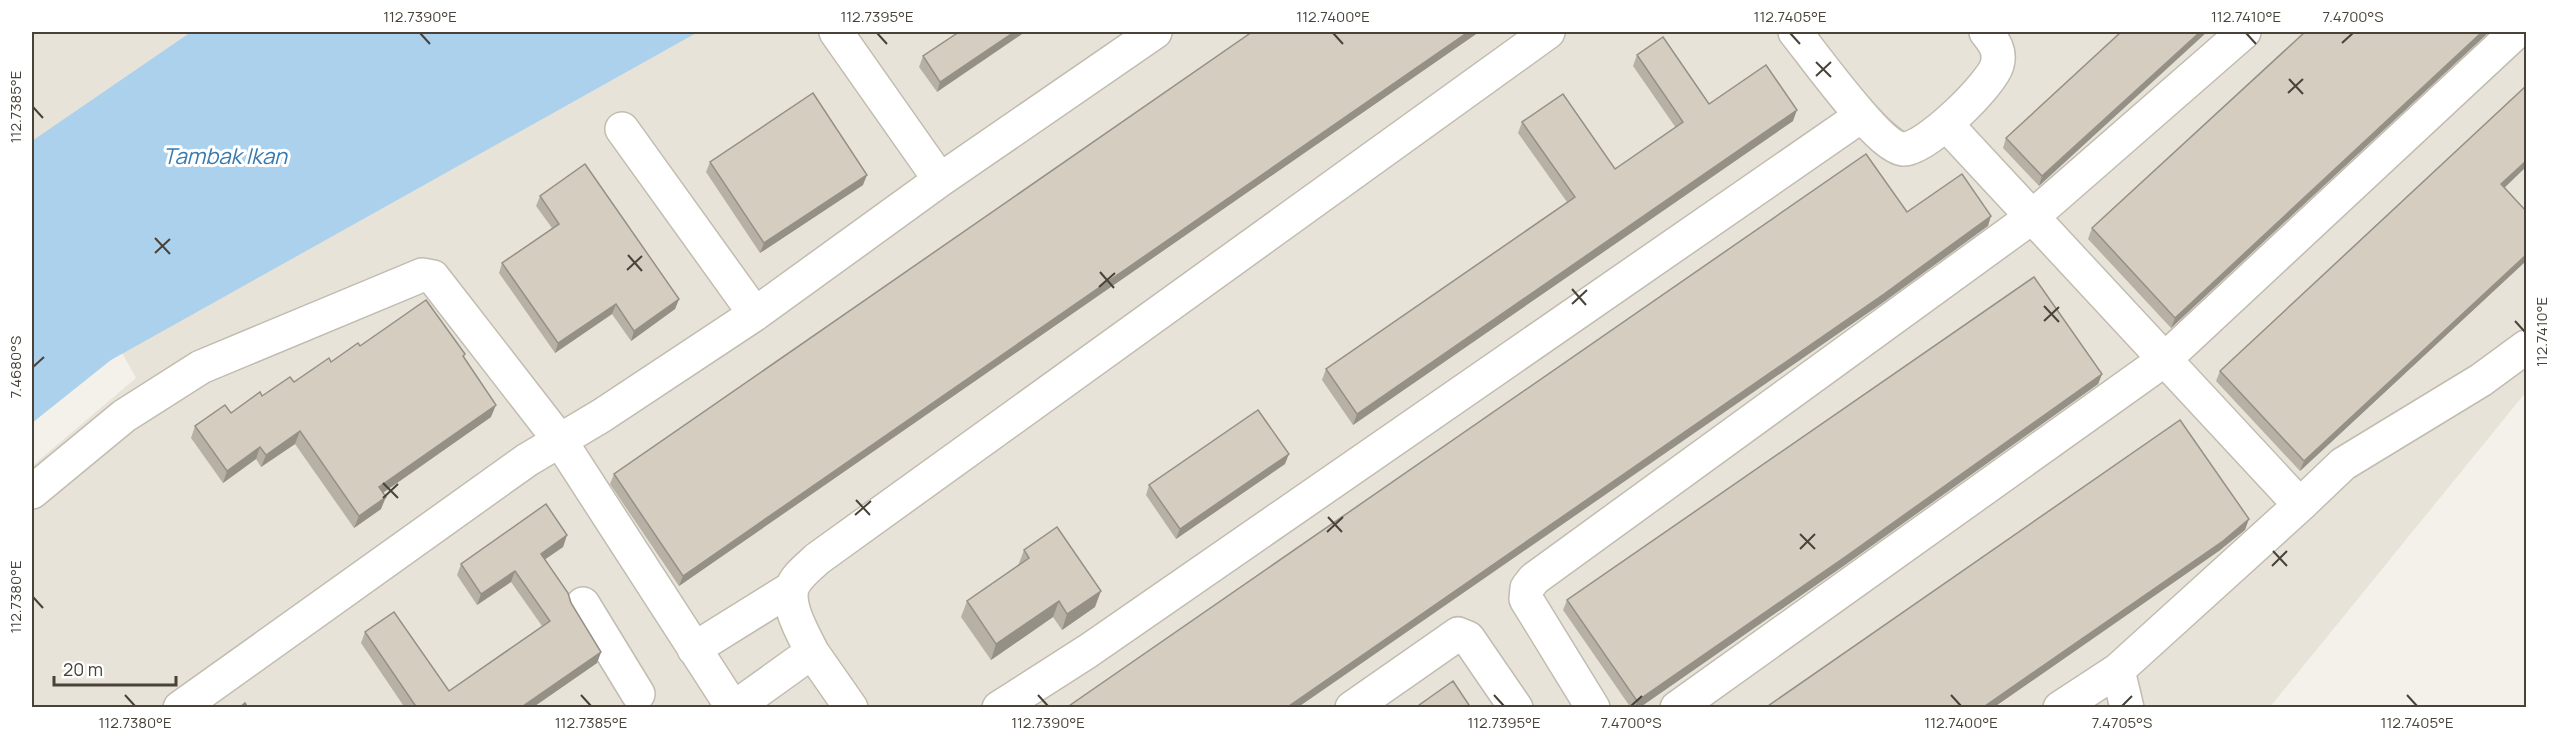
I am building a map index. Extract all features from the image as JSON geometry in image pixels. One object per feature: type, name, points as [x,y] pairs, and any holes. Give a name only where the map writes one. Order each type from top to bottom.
[{"type":"street","points":[[836,32],[940,180]]},
{"type":"street","points":[[180,708],[527,460],[561,441],[755,314],[940,180],[1118,42],[1155,32]]},
{"type":"street","points":[[693,649],[792,588],[800,575],[817,559],[1548,32]]},
{"type":"street","points":[[1795,32],[1861,117],[1895,146],[1904,149],[1915,147],[1946,124],[1992,75],[1998,63],[1998,48],[1986,32]]},
{"type":"street","points":[[1593,708],[1526,599],[1527,588],[1534,579],[2032,217],[2244,32]]},
{"type":"street","points":[[1677,708],[2164,360],[2516,32]]},
{"type":"street","points":[[999,708],[1088,651],[1861,117]]},
{"type":"street","points":[[1946,124],[2300,505]]},
{"type":"street","points":[[622,129],[755,314]]},
{"type":"street","points":[[32,492],[124,416],[201,367],[423,275],[433,277],[442,285],[561,441],[733,708],[812,652]]},
{"type":"street","points":[[2060,708],[2118,670],[2343,464],[2481,380],[2526,347]]},
{"type":"street","points":[[792,588],[793,607],[812,652],[851,708]]},
{"type":"street","points":[[584,604],[634,703]]},
{"type":"street","points":[[1352,708],[1458,634],[1468,638],[1516,708]]},
{"type":"street","points":[[2118,670],[2127,708]]},
{"type":"shaded area","points":[[32,32],[2526,32],[2526,392],[2270,707],[32,707],[32,466],[136,378],[32,191]]},
{"type":"water","name":"Tambak Ikan","points":[[191,32],[698,32],[111,360],[32,423],[32,141]]},
{"type":"building","points":[[959,32],[1014,32],[940,82],[923,56]]},
{"type":"building","points":[[1252,32],[1468,32],[683,576],[614,474]]},
{"type":"building","points":[[2121,32],[2200,32],[2042,176],[2006,138]]},
{"type":"building","points":[[2305,32],[2482,32],[2175,318],[2092,228]]},
{"type":"building","points":[[1663,37],[1709,104],[1766,65],[1797,110],[1357,414],[1326,369],[1575,197],[1522,122],[1563,94],[1615,169],[1683,122],[1637,55]]},
{"type":"building","points":[[2526,86],[2526,161],[2501,184],[2526,211],[2526,255],[2304,461],[2220,371]]},
{"type":"building","points":[[813,93],[867,175],[764,243],[710,162]]},
{"type":"building","points":[[1866,154],[1907,212],[1962,174],[1991,216],[1884,294],[1286,708],[1066,708]]},
{"type":"building","points":[[585,164],[679,299],[634,331],[616,304],[558,343],[502,263],[559,224],[540,196]]},
{"type":"building","points":[[2034,277],[2102,374],[1845,557],[1637,701],[1567,600]]},
{"type":"building","points":[[426,300],[465,354],[463,356],[496,405],[379,487],[386,497],[359,516],[300,431],[266,455],[260,447],[227,471],[195,426],[225,405],[231,413],[260,392],[262,396],[290,377],[294,382],[329,358],[331,362],[358,343],[360,346]]},
{"type":"building","points":[[1258,410],[1289,454],[1180,529],[1149,485]]},
{"type":"building","points":[[2180,420],[2249,519],[2223,541],[1982,708],[1765,708]]},
{"type":"building","points":[[546,504],[567,535],[541,554],[568,593],[571,603],[601,652],[520,708],[417,708],[365,632],[394,612],[449,691],[550,621],[515,571],[481,594],[461,564]]},
{"type":"building","points":[[1057,527],[1101,591],[1067,614],[1059,601],[996,644],[967,601],[1029,558],[1024,550]]},
{"type":"building","points":[[1453,681],[1471,708],[1415,708]]}]
